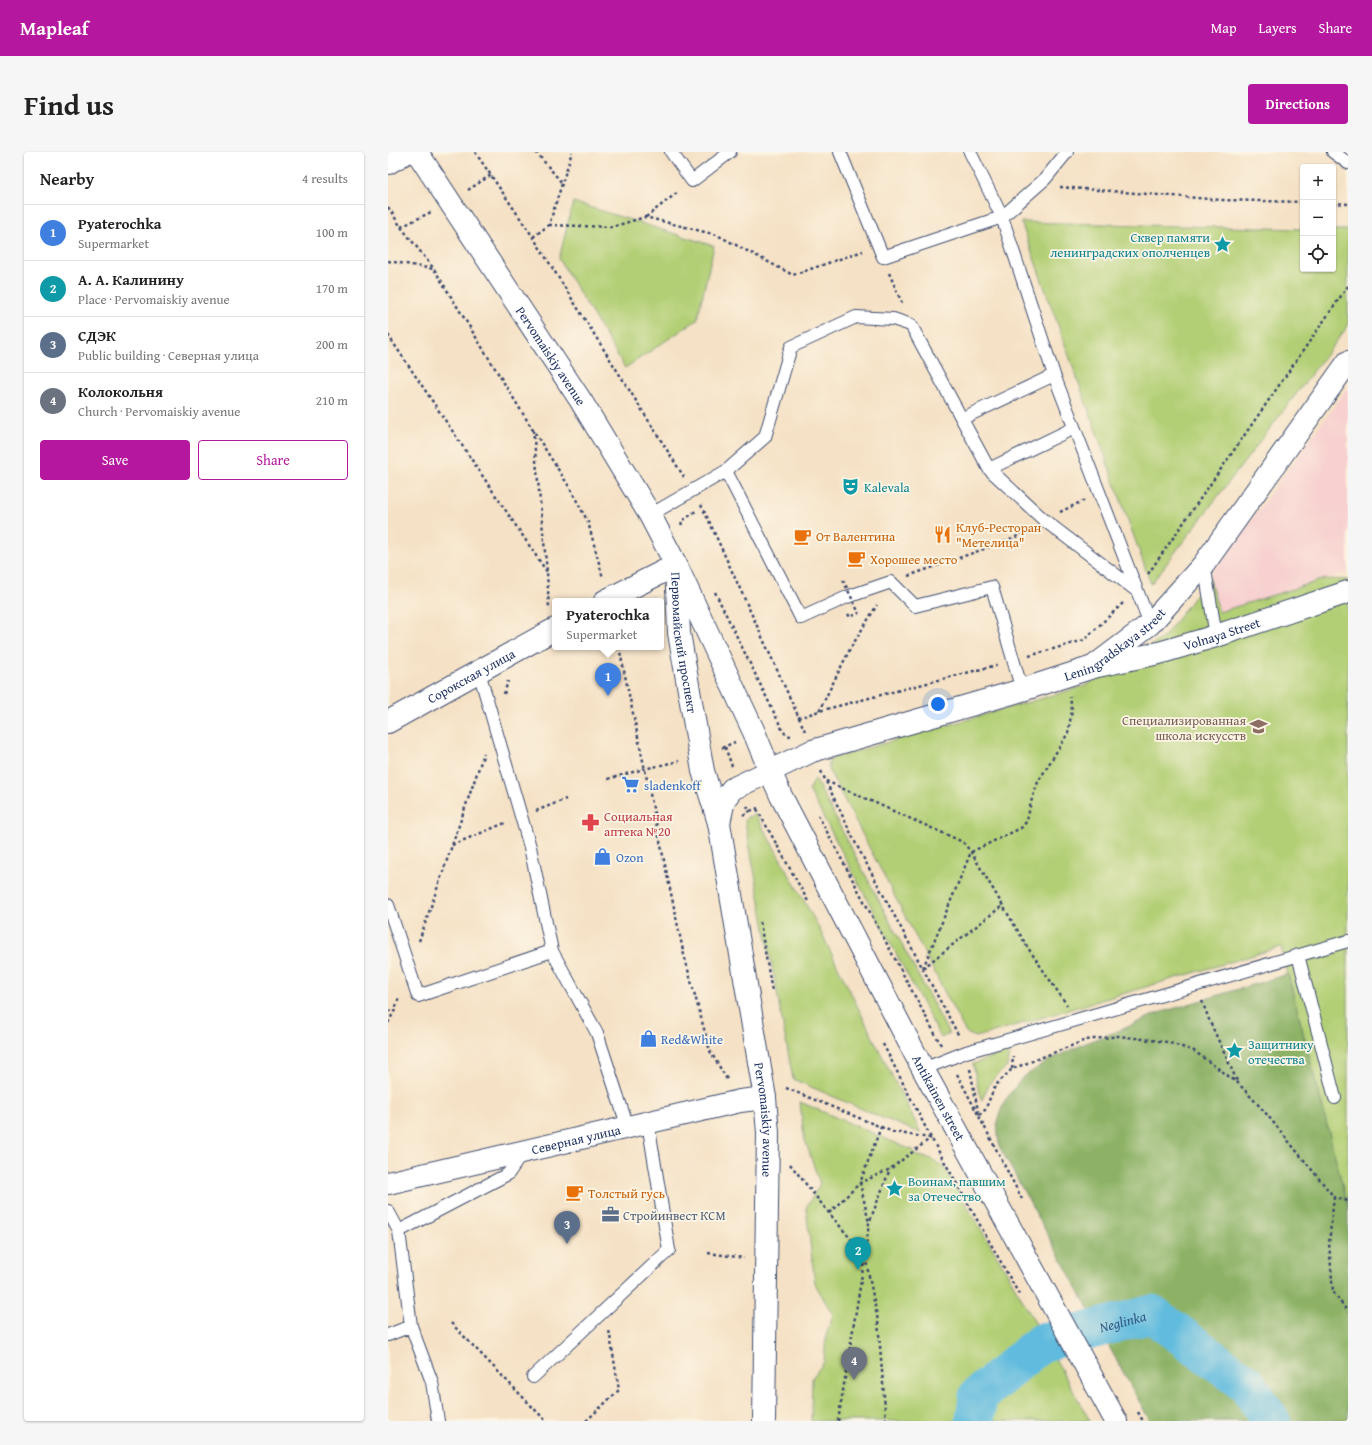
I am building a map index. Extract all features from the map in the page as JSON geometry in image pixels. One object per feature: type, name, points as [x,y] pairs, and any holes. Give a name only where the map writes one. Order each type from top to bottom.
[{"type":"main road","points":[[388,163],[407,152]]},
{"type":"main road","name":"Pervomaiskiy avenue","points":[[416,152],[581,401],[650,515],[676,565]]},
{"type":"main road","name":"Leningradskaya street","points":[[719,823],[724,800],[732,789],[739,784],[812,751],[1022,690],[1093,667],[1150,624],[1204,564],[1348,362]]},
{"type":"main road","points":[[611,598],[676,565]]},
{"type":"main road","name":"Первомайский проспект","points":[[676,565],[754,732],[770,771]]},
{"type":"main road","name":"Первомайский проспект","points":[[676,565],[679,633],[703,771],[719,823]]},
{"type":"main road","name":"Volnaya Street","points":[[1093,667],[1159,653],[1216,636],[1348,592]]},
{"type":"main road","name":"Сорокская улица","points":[[388,722],[552,632]]},
{"type":"main road","name":"Antikainen street","points":[[770,771],[924,1070],[1116,1421]]},
{"type":"main road","name":"Pervomaiskiy avenue","points":[[719,823],[765,1098],[768,1133],[764,1421]]},
{"type":"main road","name":"Северная улица","points":[[388,1183],[638,1126],[740,1101],[765,1098]]},
{"type":"lane","points":[[671,152],[692,181],[730,152]]},
{"type":"lane","points":[[840,152],[883,257],[1002,216],[1038,186],[1067,152]]},
{"type":"lane","points":[[970,152],[1002,216],[1054,375],[1150,624]]},
{"type":"lane","points":[[1333,152],[1348,164]]},
{"type":"lane","points":[[650,515],[726,471],[765,437],[791,347],[856,317],[893,319],[911,325],[989,469],[1044,520],[1137,591]]},
{"type":"lane","points":[[962,418],[1054,375]]},
{"type":"lane","points":[[989,469],[1074,428]]},
{"type":"lane","points":[[726,471],[801,618],[847,597],[891,582],[915,606],[992,587],[1022,690]]},
{"type":"lane","points":[[1204,564],[1216,636]]},
{"type":"lane","points":[[479,672],[530,847],[552,951],[597,1033],[638,1126],[669,1250],[533,1377]]},
{"type":"lane","points":[[388,905],[418,996],[552,951]]},
{"type":"lane","points":[[924,1070],[966,1052],[1078,1021],[1348,941]]},
{"type":"lane","points":[[1298,955],[1335,1098]]},
{"type":"lane","points":[[400,1231],[508,1174],[523,1152]]},
{"type":"lane","points":[[388,1211],[400,1231],[411,1326],[432,1382],[438,1421]]},
{"type":"lane","points":[[388,1335],[411,1326]]},
{"type":"path","points":[[475,152],[533,237],[702,506],[805,732],[799,734]]},
{"type":"path","points":[[536,152],[562,183]]},
{"type":"path","points":[[533,237],[549,225],[572,152]]},
{"type":"path","points":[[549,225],[612,227],[645,217],[692,181]]},
{"type":"path","points":[[1038,186],[1222,200],[1300,202]]},
{"type":"path","points":[[1336,203],[1348,204]]},
{"type":"path","points":[[645,217],[717,235],[793,275],[878,246]]},
{"type":"path","points":[[401,227],[434,269],[532,430],[570,488],[588,522],[607,598]]},
{"type":"path","points":[[883,257],[911,325]]},
{"type":"path","points":[[388,261],[434,269]]},
{"type":"path","points":[[388,336],[547,572]]},
{"type":"path","points":[[532,430],[552,621]]},
{"type":"path","points":[[684,530],[681,522],[702,506]]},
{"type":"path","points":[[819,711],[850,649],[891,582],[1012,539]]},
{"type":"path","points":[[843,580],[859,613]]},
{"type":"path","points":[[712,586],[782,729],[786,735],[793,737]]},
{"type":"path","points":[[409,968],[519,650]]},
{"type":"path","points":[[620,650],[684,955],[710,1051],[740,1101]]},
{"type":"path","points":[[923,968],[971,852],[1021,828],[1027,821],[1031,802],[1038,782],[1068,733],[1072,710],[1066,676]]},
{"type":"path","points":[[608,779],[644,769]]},
{"type":"path","points":[[958,1035],[856,844],[826,781],[962,842],[971,852],[1028,948],[1078,1021],[1086,1040]]},
{"type":"path","points":[[757,808],[811,906]]},
{"type":"path","points":[[815,809],[979,1116],[1022,1200]]},
{"type":"path","points":[[923,968],[1002,906]]},
{"type":"path","points":[[1196,986],[1210,1022],[1238,1083]]},
{"type":"path","points":[[388,1011],[395,1010],[388,1023]]},
{"type":"path","points":[[979,1116],[985,1110],[995,1086],[1012,1069],[1086,1040],[1118,1036],[1167,1042],[1194,1051],[1238,1083],[1264,1111],[1334,1197],[1348,1201]]},
{"type":"path","points":[[880,1038],[931,1138],[1005,1269]]},
{"type":"path","points":[[970,1069],[979,1116]]},
{"type":"path","points":[[784,1087],[893,1132],[931,1138]]},
{"type":"path","points":[[869,1224],[860,1183],[881,1127]]},
{"type":"path","points":[[829,1213],[860,1183],[890,1170],[931,1138]]},
{"type":"path","points":[[790,1164],[865,1256],[878,1321],[886,1421]]},
{"type":"path","points":[[838,1421],[869,1224],[890,1170]]},
{"type":"path","points":[[1334,1197],[1329,1243],[1334,1292],[1348,1312]]},
{"type":"path","points":[[708,1253],[748,1258]]},
{"type":"path","points":[[586,1421],[619,1390],[605,1310]]},
{"type":"path","points":[[451,1323],[546,1421]]},
{"type":"shaded area","points":[[1348,388],[1348,572],[1219,613],[1209,577]]},
{"type":"green space","points":[[573,202],[714,246],[697,320],[625,368],[559,259]]},
{"type":"green space","points":[[1021,222],[1300,229],[1300,272],[1336,272],[1336,230],[1348,230],[1348,326],[1151,584]]},
{"type":"green space","points":[[1209,577],[1219,612],[1325,579],[1348,580],[1348,1207],[1281,947],[976,1037],[966,1033],[829,769],[829,763],[833,758],[1085,686],[1164,637]]},
{"type":"green space","points":[[815,779],[949,1034],[941,1038],[809,790]]},
{"type":"green space","points":[[755,815],[818,926],[921,1133],[793,1079],[745,821],[747,817]]},
{"type":"green space","points":[[1288,974],[1348,1207],[1348,1421],[1150,1421],[999,1146],[997,1121],[1004,1102],[1022,1078],[1051,1059],[1156,1014]]},
{"type":"green space","points":[[1009,1051],[1007,1067],[992,1081],[982,1100],[979,1093],[973,1064]]},
{"type":"green space","points":[[800,1102],[912,1150],[918,1156],[932,1159],[944,1168],[1005,1269],[1090,1421],[811,1421],[812,1378],[824,1362],[826,1336],[833,1315],[815,1284],[806,1208],[820,1184],[804,1137]]},
{"type":"waterway","name":"Neglinka","points":[[975,1421],[978,1396],[1041,1343],[1152,1314],[1247,1384],[1271,1421]]},
{"type":"place","name":"Сквер памяти ленинградских ополченцев","points":[[1223,244]]},
{"type":"place","name":"Kalevala","points":[[851,487]]},
{"type":"place","name":"Клуб-Ресторан \"Метелица\"","points":[[943,534]]},
{"type":"place","name":"От Валентина","points":[[803,536]]},
{"type":"place","name":"Хорошее место","points":[[857,559]]},
{"type":"place","name":"Pyaterochka","points":[[608,696]]},
{"type":"place","name":"Специализированная школа искусств","points":[[1259,727]]},
{"type":"place","name":"sladenkoff","points":[[631,785]]},
{"type":"place","name":"Социальная аптека №20","points":[[591,823]]},
{"type":"place","name":"Ozon","points":[[603,857]]},
{"type":"place","name":"Red&White","points":[[648,1039]]},
{"type":"place","name":"Защитнику отечества","points":[[1235,1051]]},
{"type":"place","name":"Воинам, павшим за Отечество","points":[[895,1188]]},
{"type":"place","name":"Толстый гусь","points":[[575,1193]]},
{"type":"place","name":"Стройинвест КСМ","points":[[610,1215]]},
{"type":"place","name":"СДЭК","points":[[567,1244]]},
{"type":"place","name":"А. А. Калинину","points":[[858,1270]]},
{"type":"place","name":"Колокольня","points":[[854,1380]]}]
